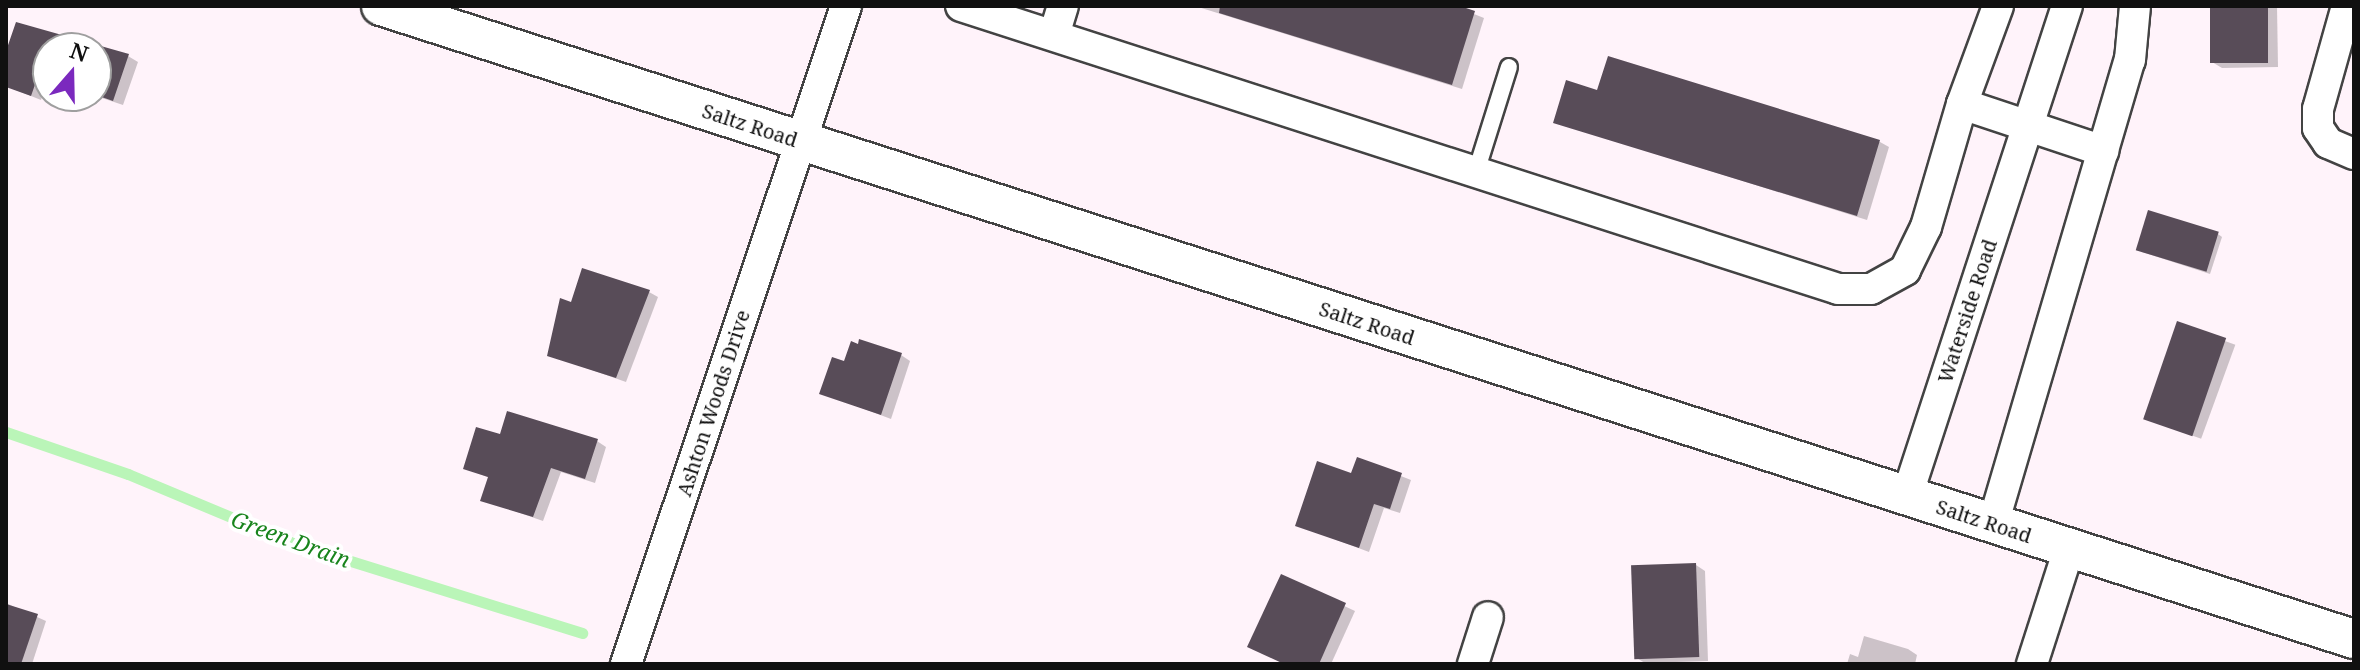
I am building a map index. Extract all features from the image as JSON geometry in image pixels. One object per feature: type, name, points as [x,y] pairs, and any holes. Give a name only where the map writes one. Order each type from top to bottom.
[{"type":"street","name":"Saltz Road","points":[[381,6],[2354,639]]},
{"type":"street","name":"Ashton Woods Drive","points":[[626,664],[846,6]]},
{"type":"street","points":[[961,6],[1838,289],[1871,289],[1905,270],[1926,227],[1962,104],[1998,6]]},
{"type":"street","points":[[1054,35],[1063,6]]},
{"type":"street","name":"Waterside Road","points":[[1907,496],[2067,6]]},
{"type":"street","points":[[1993,524],[2130,60],[2135,6]]},
{"type":"street","points":[[2334,6],[2336,40]]},
{"type":"street","points":[[2347,6],[2336,40],[2318,128],[2328,143],[2354,154]]},
{"type":"street","points":[[1962,104],[2103,151]]},
{"type":"street","points":[[2032,664],[2069,549]]},
{"type":"street","points":[[1473,664],[1488,617]]},
{"type":"lane","points":[[1476,172],[1509,67]]},
{"type":"building","points":[[1220,6],[1460,6],[1475,11],[1452,85],[1219,13]]},
{"type":"building","points":[[2210,6],[2268,6],[2268,63],[2210,63]]},
{"type":"building","points":[[16,22],[51,32],[32,32],[31,96],[6,87],[6,51]]},
{"type":"building","points":[[112,49],[129,54],[112,101]]},
{"type":"building","points":[[1608,56],[1880,140],[1857,216],[1553,123],[1566,80],[1597,90]]},
{"type":"building","points":[[2148,210],[2219,232],[2206,272],[2136,250]]},
{"type":"building","points":[[582,268],[650,290],[616,378],[547,356],[560,298],[571,302]]},
{"type":"building","points":[[2177,321],[2226,338],[2192,436],[2143,419]]},
{"type":"building","points":[[859,339],[902,353],[881,415],[819,394],[832,357],[844,361],[851,341],[858,344]]},
{"type":"building","points":[[507,411],[598,439],[585,479],[551,468],[533,517],[480,501],[488,477],[463,469],[476,427],[500,434]]},
{"type":"building","points":[[1357,457],[1402,473],[1390,509],[1374,504],[1359,548],[1295,526],[1317,461],[1351,473]]},
{"type":"building","points":[[1696,563],[1699,657],[1634,659],[1631,565]]},
{"type":"building","points":[[1281,574],[1346,603],[1319,664],[1284,664],[1247,647]]},
{"type":"building","points":[[6,604],[38,614],[21,664],[6,664]]},
{"type":"waterway","name":"Green Drain","points":[[6,432],[128,474],[293,543],[582,633]]}]
